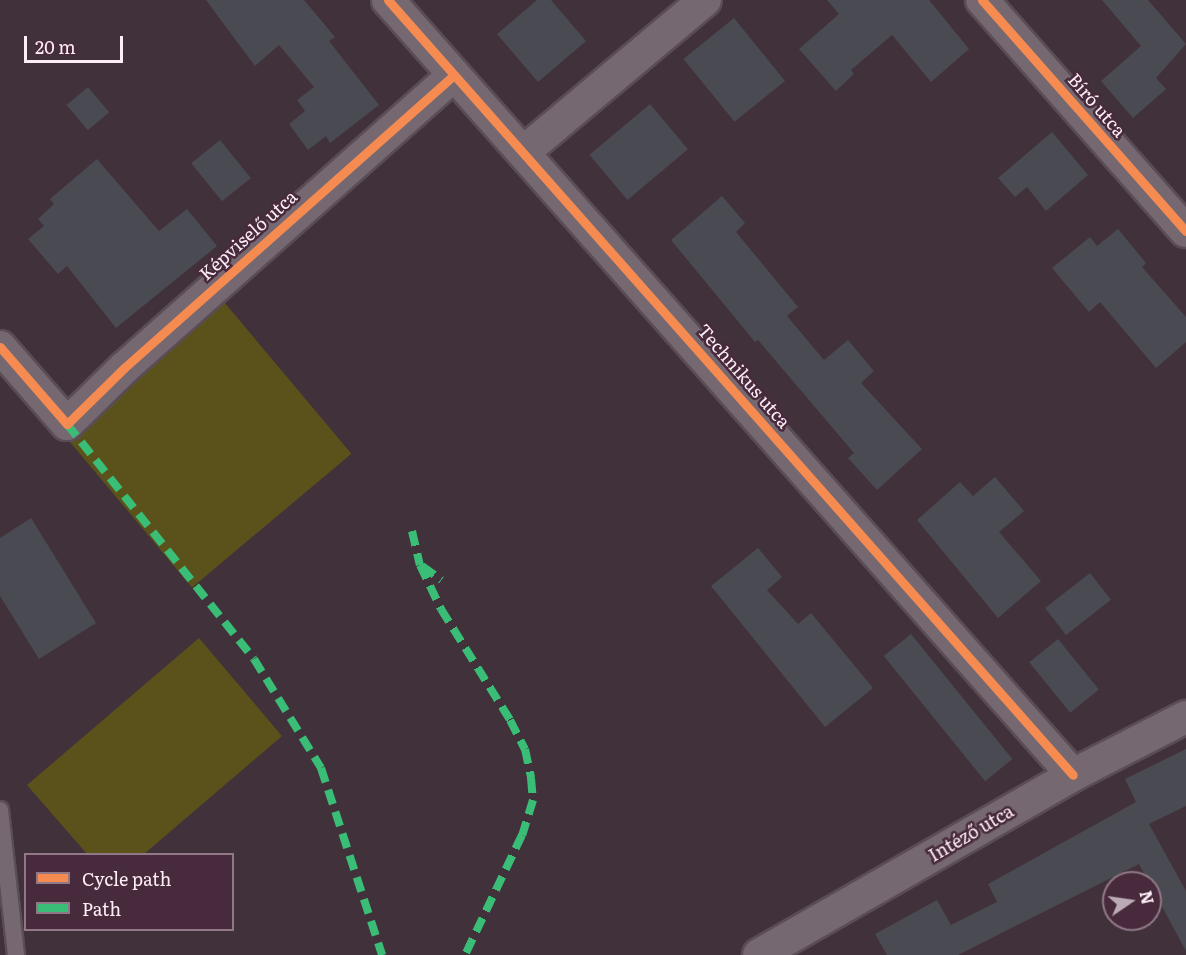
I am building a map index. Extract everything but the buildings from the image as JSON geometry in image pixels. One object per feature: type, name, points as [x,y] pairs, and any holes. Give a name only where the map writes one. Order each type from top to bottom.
[{"type":"street","name":"Technikus utca","points":[[388,0],[525,151],[1073,775]]},
{"type":"street","points":[[525,151],[705,0]]},
{"type":"street","name":"Bíró utca","points":[[982,0],[1186,231]]},
{"type":"street","name":"Képviselő utca","points":[[0,347],[67,424],[124,368],[454,75]]},
{"type":"street","name":"Intéző utca","points":[[759,955],[1073,775],[1186,717]]},
{"type":"lane","points":[[0,810],[16,955]]},
{"type":"shaded area","points":[[219,296],[351,454],[192,588],[60,430]]},
{"type":"shaded area","points":[[199,638],[282,736],[145,853],[86,853],[27,785]]},
{"type":"marked path","points":[[67,424],[254,659],[321,768],[382,955]]},
{"type":"marked path","points":[[412,531],[420,565],[441,609],[510,720],[525,749],[531,778],[533,800],[522,835],[465,955]]},
{"type":"marked path","points":[[422,566],[441,580]]},
{"type":"cycle path","points":[[388,0],[1073,775]]},
{"type":"cycle path","points":[[982,0],[1186,231]]},
{"type":"cycle path","points":[[0,347],[67,424],[124,368],[454,75]]}]
